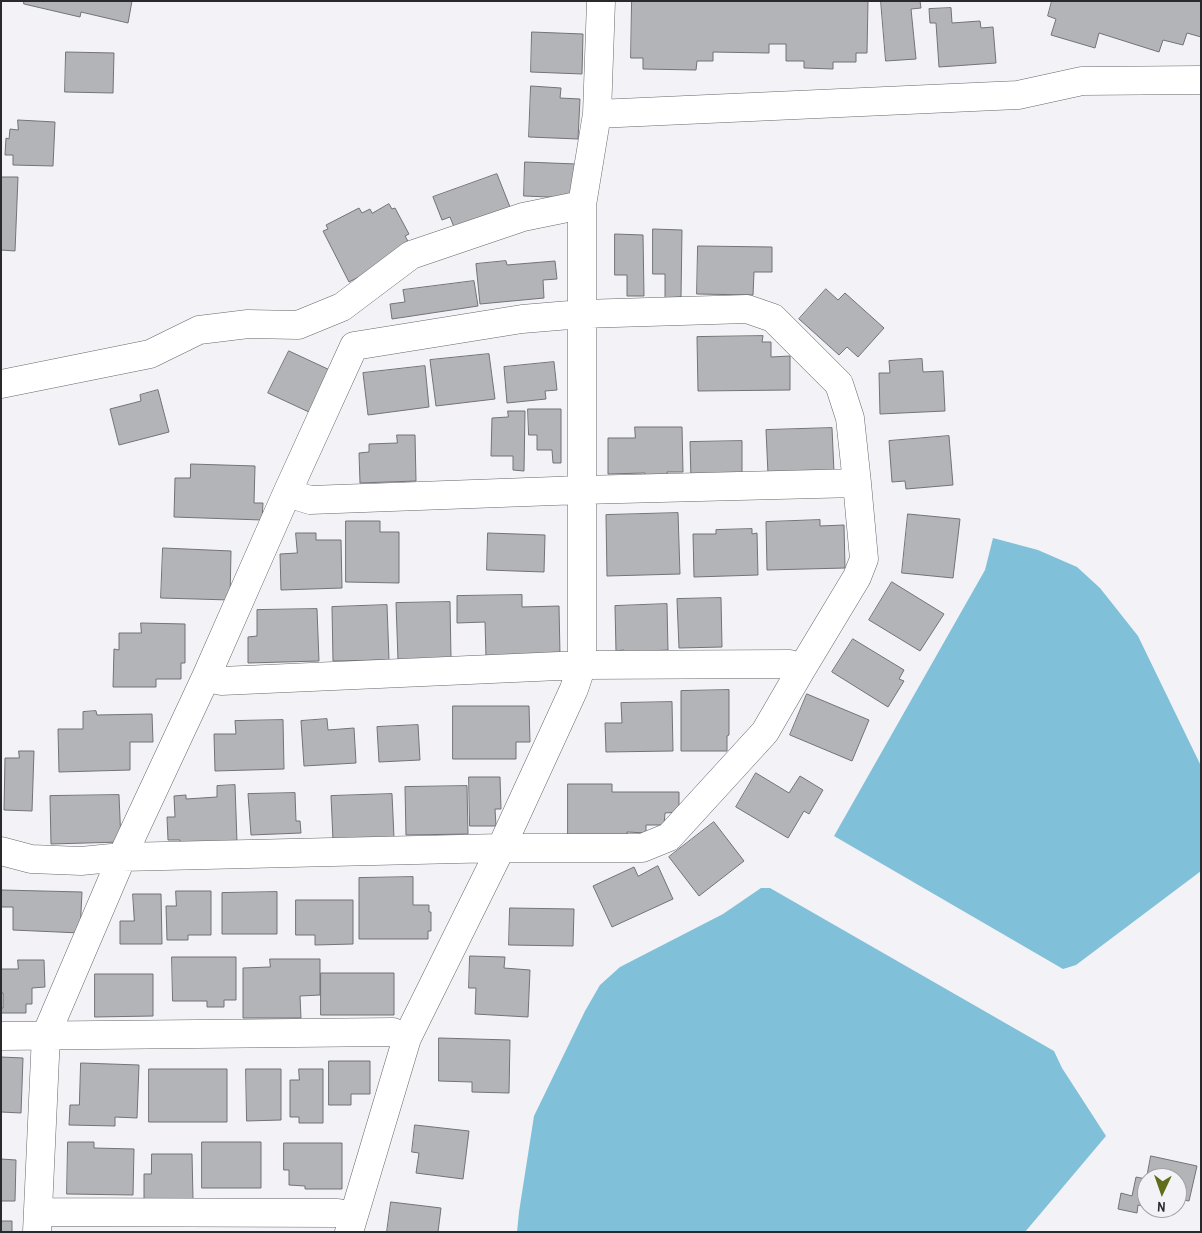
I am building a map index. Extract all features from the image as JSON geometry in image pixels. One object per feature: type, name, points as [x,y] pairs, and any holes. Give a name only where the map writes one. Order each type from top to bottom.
[{"type":"street","points":[[1,851],[31,859],[81,861],[122,857],[501,848],[642,848],[669,837],[765,732],[857,577],[864,559],[850,418],[839,384],[773,318],[747,309],[582,314],[522,319],[354,346],[206,678],[122,857],[46,1035],[38,1222],[338,1213],[351,1224],[407,1038],[501,848],[574,689],[582,665],[582,314],[582,205],[597,114],[601,1]]},
{"type":"street","points":[[597,114],[1018,96],[1082,81],[1201,80]]},
{"type":"street","points":[[1,384],[150,354],[199,330],[248,324],[298,326],[342,307],[411,255],[523,217],[582,205]]},
{"type":"street","points":[[287,493],[310,500],[582,490],[857,483]]},
{"type":"street","points":[[206,678],[221,681],[582,665],[790,664],[801,670]]},
{"type":"street","points":[[1,1036],[393,1032],[407,1038]]},
{"type":"water","points":[[993,538],[1038,550],[1077,567],[1100,588],[1138,636],[1201,766],[1201,871],[1076,965],[1063,969],[834,836],[985,570]]},
{"type":"water","points":[[761,888],[770,888],[1054,1051],[1062,1068],[1106,1136],[1025,1232],[517,1232],[534,1116],[585,1011],[600,985],[620,967],[723,914]]},
{"type":"building","points":[[24,1],[132,1],[128,23],[81,12],[80,17],[24,4]]},
{"type":"building","points":[[632,1],[868,1],[867,53],[856,53],[856,62],[833,62],[833,69],[804,68],[804,61],[786,61],[786,44],[769,44],[769,53],[713,52],[713,61],[697,61],[696,70],[643,69],[643,58],[631,58]]},
{"type":"building","points":[[881,1],[920,1],[921,8],[911,9],[916,59],[886,61]]},
{"type":"building","points":[[1052,1],[1201,1],[1201,37],[1187,33],[1183,45],[1163,40],[1159,52],[1099,33],[1095,48],[1051,35],[1056,19],[1048,16]]},
{"type":"building","points":[[951,8],[952,23],[980,21],[981,28],[993,27],[996,63],[939,67],[936,23],[930,23],[929,9]]},
{"type":"building","points":[[532,32],[583,34],[582,74],[531,72]]},
{"type":"building","points":[[66,52],[114,53],[113,93],[65,92]]},
{"type":"building","points":[[531,86],[561,88],[560,98],[580,99],[578,139],[529,137]]},
{"type":"building","points":[[18,120],[55,122],[53,166],[13,165],[13,155],[5,155],[6,138],[9,139],[10,129],[18,130]]},
{"type":"building","points":[[525,162],[576,164],[574,198],[524,196]]},
{"type":"building","points":[[497,174],[510,207],[454,227],[450,217],[442,220],[433,197]]},
{"type":"building","points":[[1,177],[18,177],[15,251],[1,250]]},
{"type":"building","points":[[389,204],[392,209],[395,208],[409,234],[405,236],[409,243],[396,257],[349,282],[323,231],[328,229],[326,225],[359,208],[362,213],[370,209],[372,213]]},
{"type":"building","points":[[653,229],[682,230],[681,297],[665,298],[665,274],[653,274]]},
{"type":"building","points":[[615,234],[643,235],[644,296],[627,296],[627,275],[615,275]]},
{"type":"building","points":[[698,246],[772,247],[772,272],[754,272],[753,295],[697,294]]},
{"type":"building","points":[[506,261],[507,265],[555,261],[557,279],[543,280],[544,298],[480,304],[476,264]]},
{"type":"building","points":[[474,281],[478,306],[392,319],[390,304],[405,302],[403,290]]},
{"type":"building","points":[[826,289],[838,300],[845,293],[884,328],[858,357],[847,347],[839,355],[799,319]]},
{"type":"building","points":[[763,336],[762,342],[771,342],[771,357],[790,356],[790,390],[698,391],[697,337]]},
{"type":"building","points":[[289,351],[332,371],[311,413],[268,393]]},
{"type":"building","points":[[489,354],[495,399],[436,406],[430,360]]},
{"type":"building","points":[[922,359],[923,372],[943,371],[945,411],[880,414],[879,373],[890,373],[889,361]]},
{"type":"building","points":[[554,362],[557,390],[545,391],[546,399],[507,403],[504,367]]},
{"type":"building","points":[[425,366],[429,407],[368,415],[363,373]]},
{"type":"building","points":[[158,390],[169,432],[119,445],[110,409],[141,401],[140,395]]},
{"type":"building","points":[[528,409],[561,409],[561,463],[553,463],[552,450],[537,450],[537,435],[529,435]]},
{"type":"building","points":[[508,411],[525,411],[524,471],[513,470],[513,456],[491,456],[492,418],[508,417]]},
{"type":"building","points":[[635,427],[682,427],[683,472],[667,472],[667,479],[646,479],[645,473],[608,474],[608,438],[635,438]]},
{"type":"building","points":[[832,428],[834,472],[768,474],[766,430]]},
{"type":"building","points":[[397,435],[415,435],[416,481],[360,483],[359,453],[369,452],[369,444],[397,443]]},
{"type":"building","points":[[949,436],[953,485],[906,489],[905,481],[892,482],[889,441]]},
{"type":"building","points":[[742,441],[742,478],[691,479],[690,442]]},
{"type":"building","points":[[191,464],[255,466],[254,503],[263,503],[262,520],[174,517],[175,478],[190,478]]},
{"type":"building","points":[[678,513],[680,574],[607,576],[606,515]]},
{"type":"building","points":[[908,514],[960,519],[953,578],[902,573]]},
{"type":"building","points":[[820,520],[820,526],[844,525],[845,568],[767,570],[766,522]]},
{"type":"building","points":[[346,521],[380,521],[380,532],[399,532],[399,583],[346,582]]},
{"type":"building","points":[[752,529],[752,534],[757,533],[758,575],[694,577],[693,534],[716,534],[716,530]]},
{"type":"building","points":[[296,533],[316,533],[316,540],[341,540],[342,588],[281,590],[280,554],[297,553]]},
{"type":"building","points":[[488,533],[545,535],[544,572],[487,570]]},
{"type":"building","points":[[163,548],[231,551],[230,600],[161,598]]},
{"type":"building","points":[[892,582],[944,614],[920,651],[869,620]]},
{"type":"building","points":[[522,595],[522,607],[559,606],[560,655],[486,657],[485,622],[457,623],[457,596]]},
{"type":"building","points":[[721,598],[722,647],[679,648],[677,599]]},
{"type":"building","points":[[450,602],[451,658],[398,660],[396,603]]},
{"type":"building","points":[[667,604],[668,650],[648,651],[624,660],[624,650],[616,651],[615,606]]},
{"type":"building","points":[[387,605],[389,660],[333,661],[332,607]]},
{"type":"building","points":[[317,609],[319,661],[248,663],[248,637],[257,636],[257,610]]},
{"type":"building","points":[[141,623],[185,624],[185,663],[181,663],[181,679],[156,679],[156,687],[113,687],[114,649],[119,650],[119,633],[141,633]]},
{"type":"building","points":[[853,639],[904,670],[899,679],[904,681],[888,707],[832,672]]},
{"type":"building","points":[[729,690],[727,751],[681,751],[681,691]]},
{"type":"building","points":[[807,694],[869,720],[852,761],[790,735]]},
{"type":"building","points":[[672,702],[673,751],[606,752],[605,723],[622,723],[621,703]]},
{"type":"building","points":[[453,706],[529,706],[530,742],[516,742],[516,759],[453,759]]},
{"type":"building","points":[[96,711],[97,715],[152,714],[153,742],[130,742],[130,770],[59,772],[58,729],[83,729],[83,712]]},
{"type":"building","points":[[327,719],[328,730],[354,728],[356,763],[304,766],[301,721]]},
{"type":"building","points":[[283,720],[284,769],[215,771],[214,734],[236,734],[235,721]]},
{"type":"building","points":[[418,725],[420,760],[379,762],[377,727]]},
{"type":"building","points":[[19,751],[34,751],[32,811],[4,810],[5,758],[19,758]]},
{"type":"building","points":[[756,773],[789,793],[800,776],[823,790],[809,814],[804,811],[788,838],[736,807]]},
{"type":"building","points":[[469,777],[500,777],[501,809],[495,809],[496,826],[470,826]]},
{"type":"building","points":[[568,784],[612,784],[612,792],[679,792],[679,812],[665,813],[664,825],[646,825],[646,833],[627,832],[627,842],[568,841]]},
{"type":"building","points":[[235,785],[237,842],[180,844],[180,840],[168,840],[167,817],[175,817],[174,796],[186,795],[186,799],[217,797],[217,786]]},
{"type":"building","points":[[467,786],[468,834],[406,835],[405,787]]},
{"type":"building","points":[[295,793],[296,821],[300,821],[301,833],[251,835],[248,794]]},
{"type":"building","points":[[392,794],[394,838],[333,840],[331,796]]},
{"type":"building","points":[[119,795],[121,842],[51,844],[50,796]]},
{"type":"building","points":[[714,822],[744,861],[699,896],[669,857]]},
{"type":"building","points":[[658,866],[673,899],[612,927],[593,886],[634,867],[638,876]]},
{"type":"building","points":[[413,877],[413,905],[429,905],[429,912],[431,912],[431,931],[428,931],[428,939],[359,939],[359,878]]},
{"type":"building","points":[[2,890],[82,892],[80,933],[13,930],[13,907],[1,907]]},
{"type":"building","points":[[176,891],[211,891],[211,935],[188,935],[188,940],[167,940],[166,906],[176,906]]},
{"type":"building","points":[[277,892],[277,934],[222,934],[222,893]]},
{"type":"building","points":[[133,894],[161,894],[162,944],[120,944],[120,921],[134,921]]},
{"type":"building","points":[[296,900],[353,900],[353,944],[315,945],[315,935],[296,935]]},
{"type":"building","points":[[510,908],[574,909],[573,946],[509,945]]},
{"type":"building","points":[[470,956],[505,957],[504,968],[530,970],[528,1017],[475,1014],[476,988],[469,988]]},
{"type":"building","points":[[172,957],[236,957],[236,1000],[224,1000],[224,1007],[207,1007],[207,1001],[173,1001]]},
{"type":"building","points":[[270,959],[320,959],[320,995],[300,996],[301,1018],[243,1018],[243,968],[270,967]]},
{"type":"building","points":[[18,960],[44,960],[45,987],[32,988],[32,1004],[26,1004],[26,1013],[1,1013],[3,993],[1,993],[1,969],[18,969]]},
{"type":"building","points":[[321,973],[394,973],[394,1015],[321,1015]]},
{"type":"building","points":[[95,974],[153,974],[153,1016],[95,1017]]},
{"type":"building","points":[[439,1038],[510,1040],[509,1093],[472,1092],[472,1082],[439,1081]]},
{"type":"building","points":[[1,1057],[23,1058],[21,1113],[1,1112]]},
{"type":"building","points":[[329,1061],[370,1061],[370,1094],[351,1094],[351,1105],[329,1105]]},
{"type":"building","points":[[81,1063],[139,1065],[137,1118],[115,1117],[115,1126],[69,1125],[70,1105],[79,1105]]},
{"type":"building","points":[[149,1069],[227,1069],[227,1122],[149,1122]]},
{"type":"building","points":[[246,1069],[281,1069],[281,1120],[247,1121]]},
{"type":"building","points":[[299,1069],[323,1069],[323,1123],[299,1123],[299,1117],[290,1117],[290,1080],[299,1080]]},
{"type":"building","points":[[415,1125],[469,1131],[463,1179],[416,1173],[419,1153],[412,1152]]},
{"type":"building","points":[[68,1142],[94,1142],[94,1148],[134,1149],[133,1195],[67,1194]]},
{"type":"building","points":[[202,1142],[261,1142],[261,1188],[202,1188]]},
{"type":"building","points":[[284,1143],[342,1143],[342,1189],[305,1189],[305,1186],[289,1185],[289,1170],[284,1170]]},
{"type":"building","points":[[152,1154],[192,1154],[193,1199],[144,1199],[144,1174],[151,1174]]},
{"type":"building","points":[[1151,1156],[1197,1166],[1189,1201],[1187,1201],[1187,1168],[1148,1168]]},
{"type":"building","points":[[1,1159],[16,1160],[15,1201],[1,1201]]},
{"type":"building","points":[[1136,1177],[1137,1213],[1118,1209],[1121,1193],[1132,1196]]},
{"type":"building","points":[[391,1202],[441,1208],[438,1232],[387,1232]]},
{"type":"building","points":[[1,1221],[12,1221],[12,1232],[1,1232]]}]
